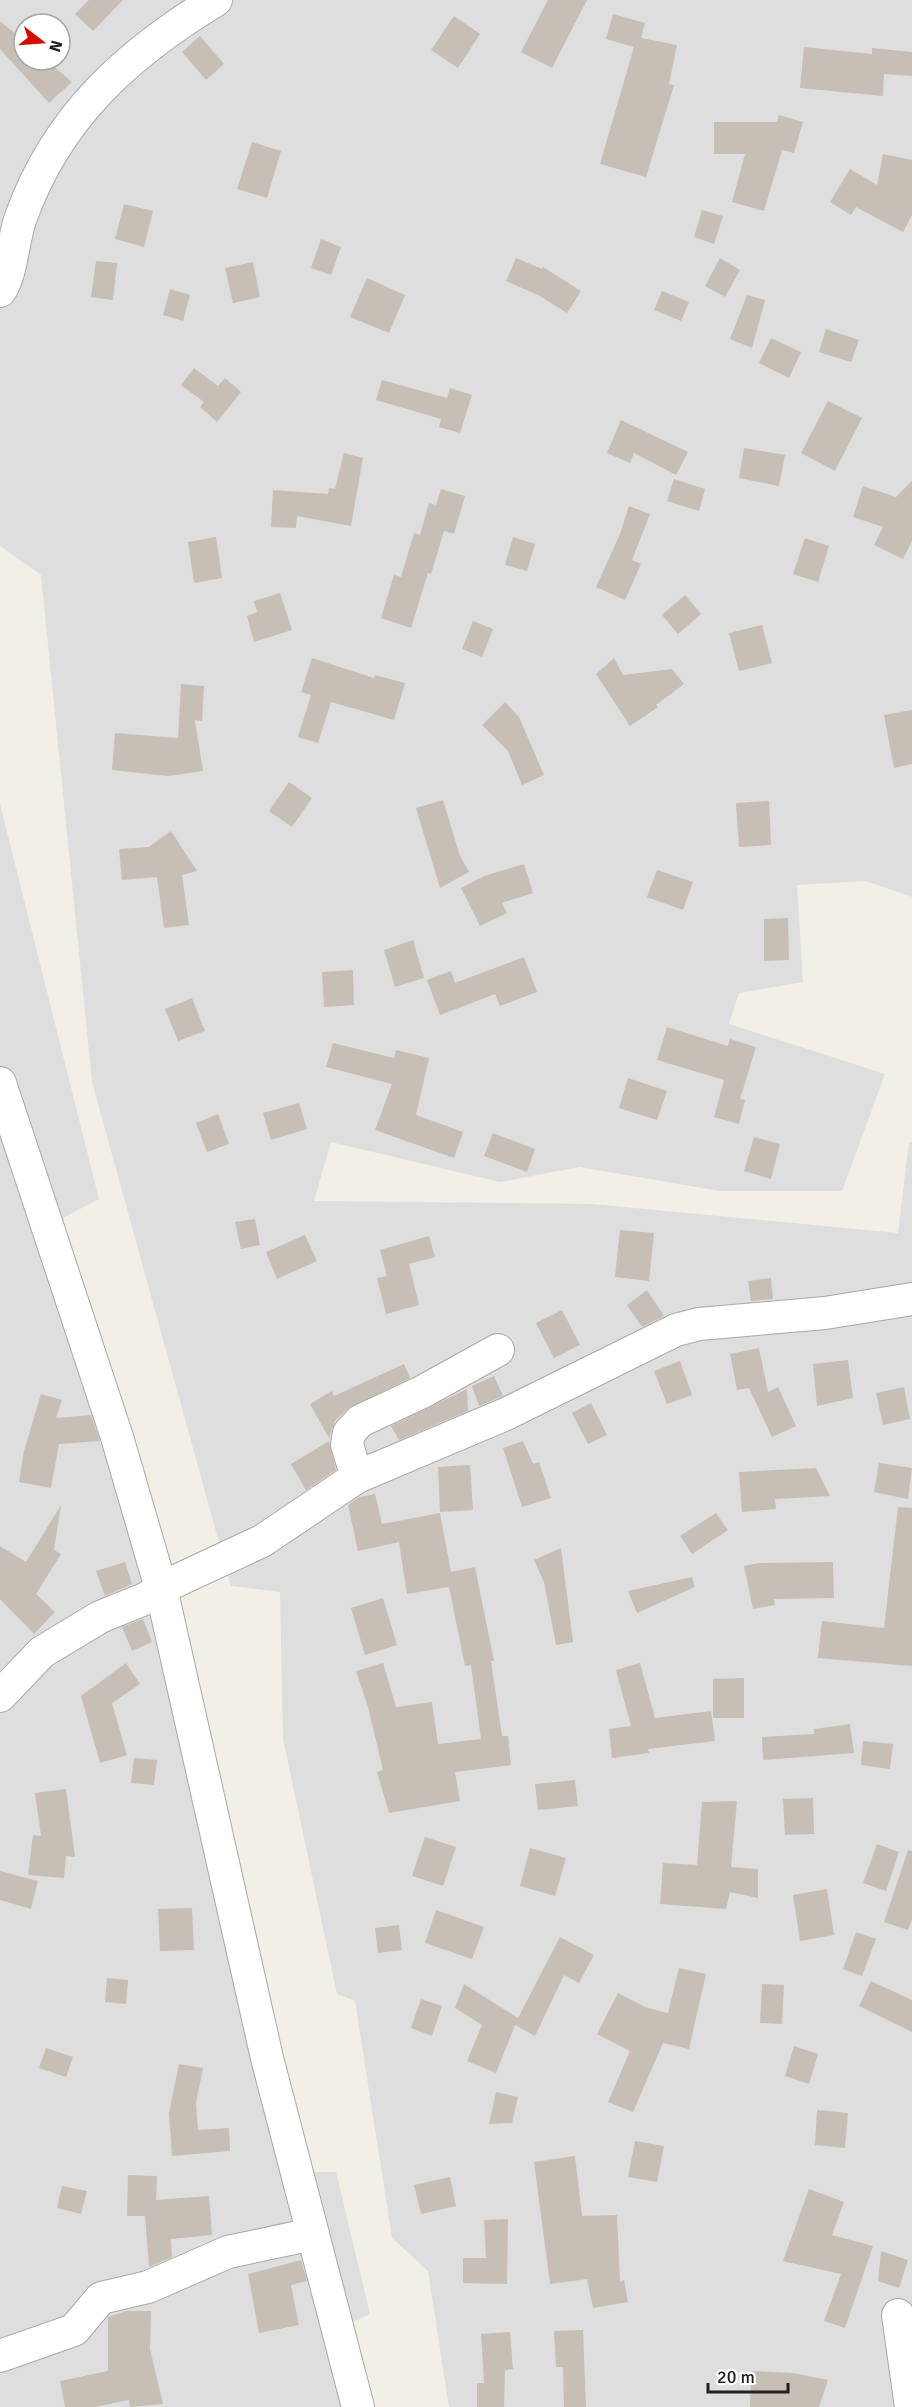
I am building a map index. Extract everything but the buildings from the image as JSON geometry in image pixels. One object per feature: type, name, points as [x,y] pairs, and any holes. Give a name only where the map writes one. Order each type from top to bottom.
[{"type":"street","points":[[0,291],[21,217],[50,152],[98,88],[169,28],[216,0]]},
{"type":"street","points":[[0,1083],[117,1437],[160,1588],[267,2058],[358,2407]]},
{"type":"street","points":[[0,1696],[42,1652],[99,1617],[147,1598],[160,1588],[262,1541],[357,1477],[506,1414],[676,1329],[699,1324],[825,1313],[912,1299]]},
{"type":"street","points":[[357,1477],[347,1444],[349,1433],[360,1421],[422,1392],[498,1350]]},
{"type":"street","points":[[0,2356],[74,2330],[101,2298],[148,2287],[228,2252],[313,2234]]},
{"type":"street","points":[[898,2315],[911,2407]]},
{"type":"shaded area","points":[[0,0],[912,0],[912,897],[866,881],[797,885],[803,982],[739,993],[729,1024],[885,1074],[842,1191],[719,1191],[580,1167],[500,1182],[331,1142],[314,1201],[592,1204],[898,1233],[909,1142],[912,1142],[912,2407],[449,2407],[428,2271],[392,2238],[355,2001],[337,1994],[283,1739],[280,1592],[231,1586],[92,1082],[41,575],[0,546]]},
{"type":"shaded area","points":[[0,804],[99,1199],[63,1218],[212,1744],[241,1905],[312,2172],[336,2172],[370,2314],[343,2326],[366,2407],[0,2407]]}]
